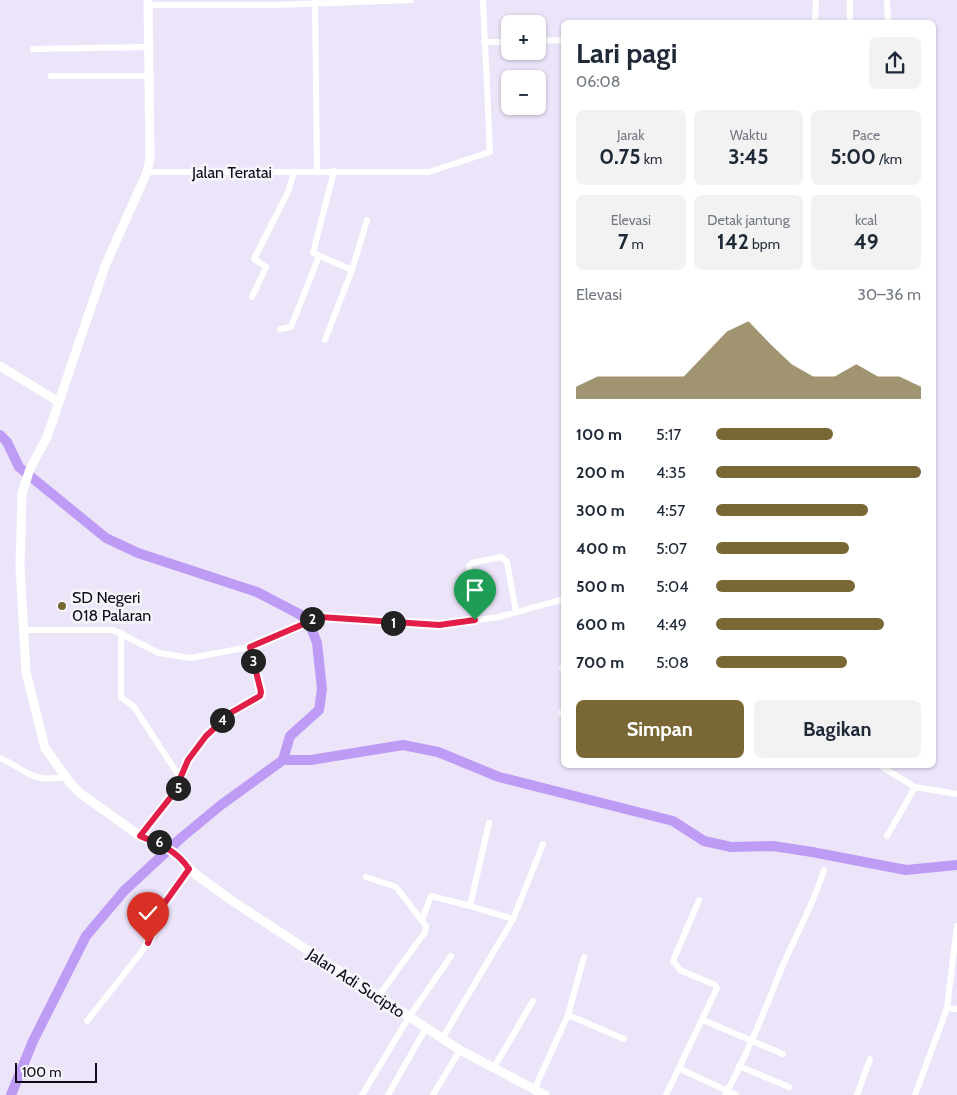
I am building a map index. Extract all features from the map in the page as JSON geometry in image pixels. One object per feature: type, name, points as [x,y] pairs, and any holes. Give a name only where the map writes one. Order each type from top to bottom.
[{"type":"street","points":[[148,3],[411,0]]},
{"type":"street","points":[[483,0],[484,42],[501,42]]},
{"type":"street","points":[[815,20],[816,0]]},
{"type":"street","points":[[850,0],[850,20]]},
{"type":"street","points":[[887,0],[888,20]]},
{"type":"street","points":[[315,2],[317,171]]},
{"type":"street","name":"Jalan Adi Sucipto","points":[[148,3],[147,76],[150,158],[147,172],[105,266],[45,442],[30,469],[24,486],[20,567],[26,672],[42,739],[50,757],[80,793],[140,836],[164,845],[178,856],[189,869],[305,950],[460,1050],[545,1095]]},
{"type":"street","points":[[546,41],[561,40]]},
{"type":"street","name":"Jalan Teratai","points":[[147,172],[429,172],[490,152],[484,42]]},
{"type":"street","points":[[33,49],[147,47]]},
{"type":"street","points":[[51,76],[147,76]]},
{"type":"street","points":[[334,171],[313,251],[319,256],[352,270]]},
{"type":"street","points":[[252,298],[266,267],[254,259],[288,192],[294,172]]},
{"type":"street","points":[[326,340],[352,270],[367,220]]},
{"type":"street","points":[[280,328],[290,328],[319,256]]},
{"type":"street","points":[[0,366],[59,402]]},
{"type":"street","points":[[475,620],[469,566],[501,557],[507,562],[516,612]]},
{"type":"street","points":[[24,630],[104,629],[121,633],[159,653],[190,658],[250,647],[313,618],[326,616],[439,625],[516,612],[561,600]]},
{"type":"street","points":[[121,633],[121,697],[134,707],[181,779]]},
{"type":"street","points":[[140,836],[174,793],[188,760],[206,736],[232,712],[260,696],[261,692],[250,647]]},
{"type":"street","points":[[0,758],[36,778],[45,780],[65,777]]},
{"type":"street","points":[[884,768],[915,787],[957,794]]},
{"type":"street","points":[[887,836],[915,787]]},
{"type":"street","points":[[470,906],[489,823]]},
{"type":"street","points":[[442,1038],[513,919],[543,844]]},
{"type":"street","points":[[87,1021],[143,950],[164,904],[189,869]]},
{"type":"street","points":[[726,1093],[752,1040],[817,892],[824,870]]},
{"type":"street","points":[[366,877],[396,887],[426,926],[425,932],[378,997]]},
{"type":"street","points":[[422,920],[431,896],[513,919]]},
{"type":"street","points":[[666,1095],[703,1020],[716,986],[680,970],[673,961],[699,900]]},
{"type":"street","points":[[915,1095],[947,1008],[957,926]]},
{"type":"street","points":[[362,1095],[409,1017],[451,956]]},
{"type":"street","points":[[534,1090],[568,1015],[584,957]]},
{"type":"street","points":[[493,1069],[533,1001]]},
{"type":"street","points":[[947,1008],[957,1009]]},
{"type":"street","points":[[568,1015],[624,1039]]},
{"type":"street","points":[[703,1020],[783,1054]]},
{"type":"street","points":[[388,1095],[426,1028]]},
{"type":"street","points":[[433,1095],[460,1050]]},
{"type":"street","points":[[857,1095],[870,1059]]},
{"type":"street","points":[[739,1066],[789,1087]]},
{"type":"street","points":[[680,1069],[726,1093],[736,1095]]},
{"type":"waterway","points":[[0,435],[7,442],[19,467],[106,538],[138,553],[257,592],[301,615],[312,630],[317,643],[322,689],[319,710],[290,736],[283,760]]},
{"type":"waterway","points":[[11,1095],[33,1041],[86,936],[124,891],[181,838],[221,805],[283,760],[311,760],[403,745],[438,752],[499,777],[673,821],[704,841],[731,847],[773,846],[906,870],[957,865]]},
{"type":"place","name":"SD Negeri 018 Palaran","points":[[62,606]]},
{"type":"route","points":[[148,943],[151,930],[164,904],[189,869],[181,858],[164,845],[155,840],[140,836],[179,786],[188,760],[206,736],[232,712],[260,696],[261,692],[250,647],[313,618],[326,616],[439,625],[475,620]]}]
